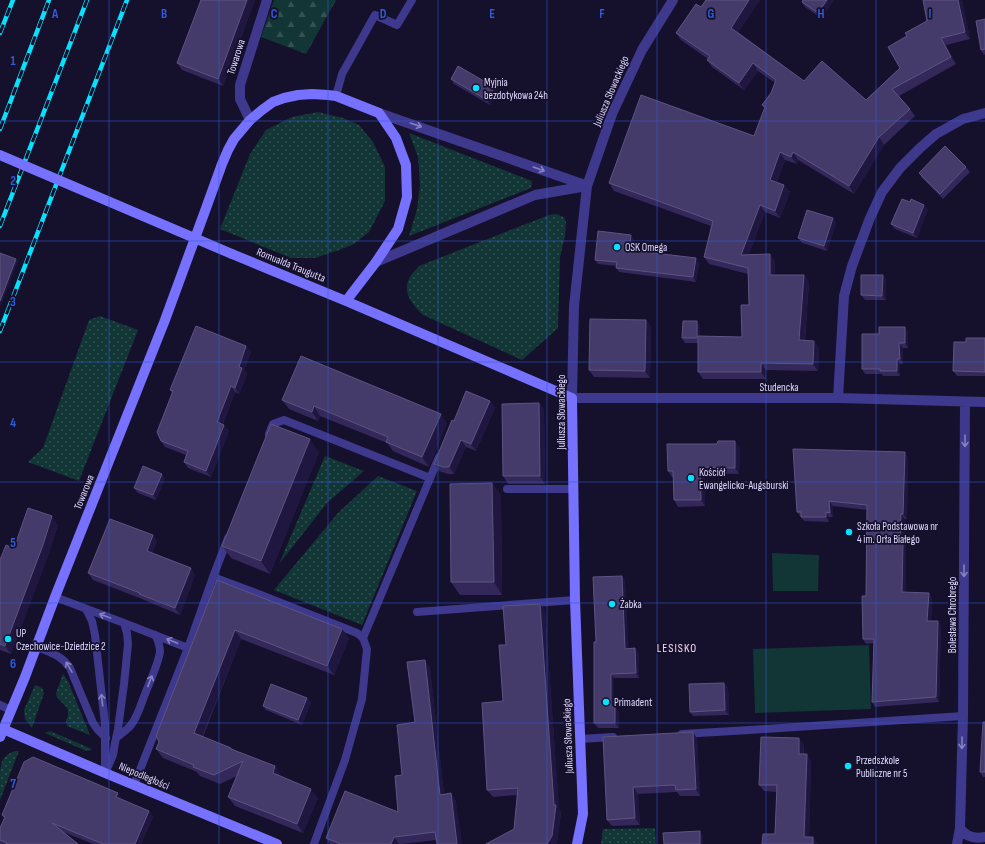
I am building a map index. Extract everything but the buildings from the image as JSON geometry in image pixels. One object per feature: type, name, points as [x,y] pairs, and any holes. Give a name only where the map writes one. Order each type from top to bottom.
[{"type":"street","name":"Towarowa","points":[[250,120],[240,99],[240,85],[267,0]]},
{"type":"street","name":"Juliusza Słowackiego","points":[[577,844],[582,814],[575,600],[572,398],[574,306],[587,186],[612,114],[642,50],[673,0]]},
{"type":"street","name":"Towarowa","points":[[2,733],[186,264],[222,164],[234,139],[250,120],[273,102],[298,95],[322,94],[336,96],[380,113]]},
{"type":"street","points":[[380,113],[587,186]]},
{"type":"street","points":[[346,301],[376,262],[398,229],[407,197],[406,165],[396,138],[380,113]]},
{"type":"street","points":[[838,398],[844,296],[852,266],[870,218],[882,192],[900,168],[936,134],[963,119],[985,113]]},
{"type":"street","name":"Romualda Traugutta","points":[[0,155],[572,398]]},
{"type":"street","points":[[376,262],[535,195],[587,186]]},
{"type":"street","name":"Studencka","points":[[572,398],[838,398],[985,402]]},
{"type":"street","name":"Bolesława Chrobrego","points":[[957,844],[960,828],[963,716],[965,402]]},
{"type":"street","name":"Niepodległości","points":[[2,733],[105,773],[277,844]]},
{"type":"street","points":[[960,828],[969,836],[976,838],[985,837]]},
{"type":"lane","points":[[336,96],[342,74],[375,15],[397,25],[412,0]]},
{"type":"lane","points":[[267,438],[273,424],[284,420],[430,478]]},
{"type":"lane","points":[[363,638],[442,450]]},
{"type":"lane","points":[[507,489],[573,489]]},
{"type":"lane","points":[[134,785],[188,648],[230,533]]},
{"type":"lane","points":[[213,577],[357,633],[363,638],[367,649],[362,700],[345,760],[314,844]]},
{"type":"lane","points":[[55,597],[155,634],[188,648]]},
{"type":"lane","points":[[417,612],[575,600]]},
{"type":"lane","points":[[86,609],[92,620],[95,635],[105,724],[105,773]]},
{"type":"lane","points":[[105,773],[113,755],[117,737],[124,684],[128,644],[124,623]]},
{"type":"lane","points":[[117,737],[131,725],[158,660],[160,651],[155,634]]},
{"type":"lane","points":[[37,647],[58,656],[65,661],[70,668],[93,723],[106,738]]},
{"type":"lane","points":[[0,706],[11,710]]},
{"type":"lane","points":[[672,734],[963,716]]},
{"type":"lane","points":[[580,739],[618,737]]},
{"type":"green space","points":[[274,0],[336,0],[306,54],[261,37]]},
{"type":"green space","points":[[318,112],[343,118],[359,125],[373,142],[385,167],[385,201],[369,232],[354,244],[315,258],[291,258],[220,229],[250,154],[266,130],[292,117]]},
{"type":"green space","points":[[409,133],[532,181],[531,188],[409,236],[417,209],[420,186],[418,157]]},
{"type":"green space","points":[[556,214],[564,217],[566,222],[565,236],[560,257],[558,328],[522,360],[423,315],[410,298],[407,284],[411,275],[419,266],[549,215]]},
{"type":"green space","points":[[100,316],[138,330],[79,481],[28,462],[43,448],[89,320]]},
{"type":"green space","points":[[325,456],[364,471],[327,503],[279,564]]},
{"type":"green space","points":[[378,476],[417,491],[362,625],[274,590],[338,513]]},
{"type":"green space","points":[[772,553],[819,555],[818,591],[773,591]]},
{"type":"green space","points":[[869,645],[871,709],[755,713],[753,649]]},
{"type":"green space","points":[[63,674],[68,681],[90,735],[67,726],[66,721],[68,709],[57,697],[56,693]]},
{"type":"green space","points":[[35,685],[42,688],[44,693],[32,728],[25,719],[24,710]]},
{"type":"green space","points":[[50,731],[92,749],[89,751],[84,750],[45,733]]},
{"type":"green space","points":[[15,751],[19,751],[0,800],[0,770],[2,762],[6,756]]},
{"type":"green space","points":[[655,828],[656,844],[601,844],[603,829]]},
{"type":"railway","points":[[0,33],[13,0]]},
{"type":"railway","points":[[0,129],[49,0]]},
{"type":"railway","points":[[0,226],[87,0]]},
{"type":"railway","points":[[0,331],[127,0]]},
{"type":"place","name":"Myjnia bezdotykowa 24h","points":[[476,88]]},
{"type":"place","name":"OSK Omega","points":[[617,247]]},
{"type":"place","name":"Kościół Ewangelicko-Augsburski","points":[[691,478]]},
{"type":"place","name":"Szkoła Podstawowa nr 4 im. Orła Białego","points":[[849,532]]},
{"type":"place","name":"Żabka","points":[[612,604]]},
{"type":"place","name":"UP Czechowice-Dziedzice 2","points":[[8,639]]},
{"type":"place","name":"Primadent","points":[[606,702]]},
{"type":"place","name":"Przedszkole Publiczne nr 5","points":[[848,766]]},
{"type":"district","name":"LESISKO","points":[[677,648]]}]
